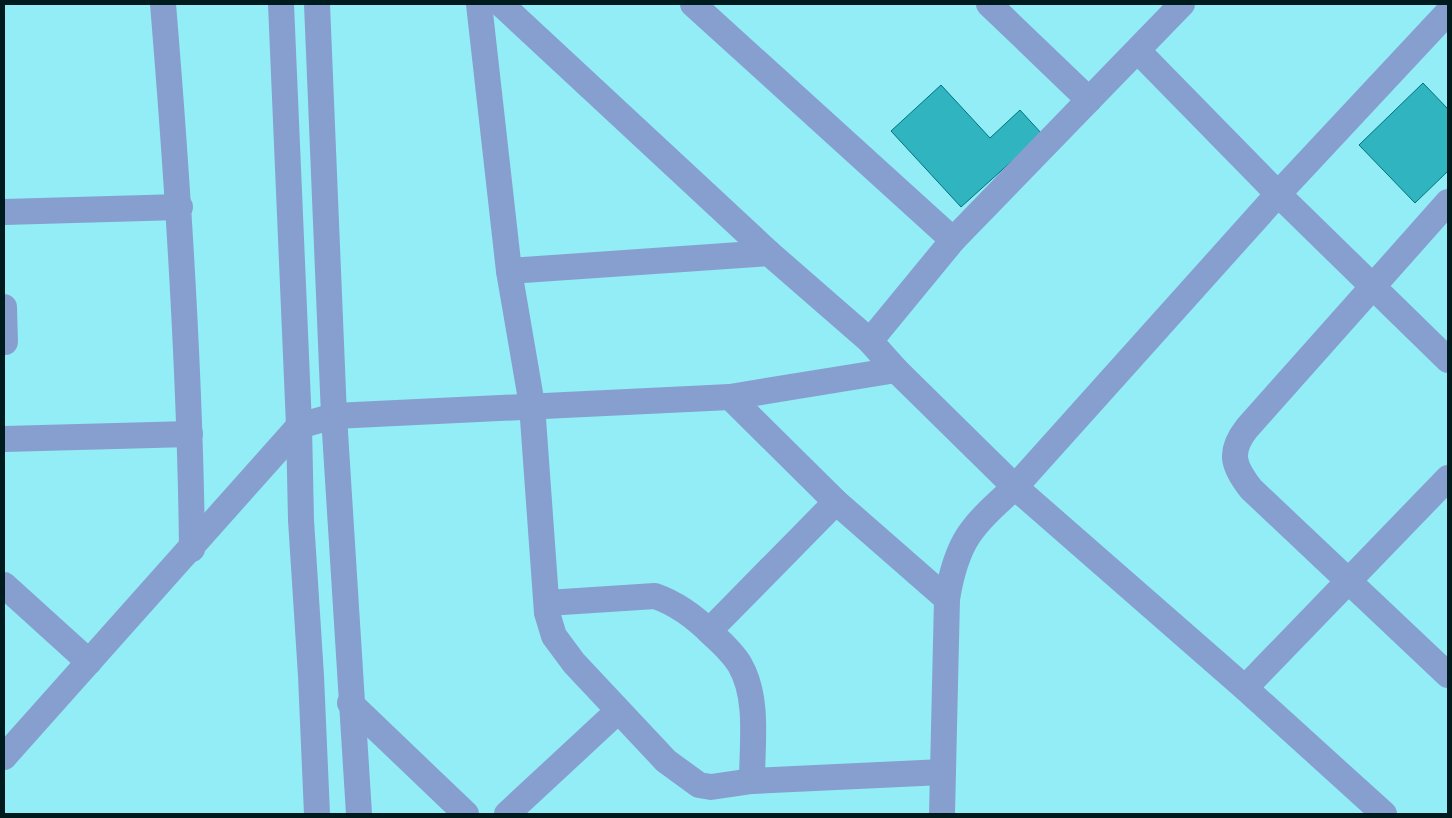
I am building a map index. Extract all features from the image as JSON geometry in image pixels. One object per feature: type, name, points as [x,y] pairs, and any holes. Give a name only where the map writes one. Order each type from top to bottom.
[{"type":"street","points":[[163,4],[180,207],[190,434],[192,549]]},
{"type":"street","points":[[281,4],[299,426],[301,520],[311,676],[317,814]]},
{"type":"street","points":[[317,4],[334,416],[350,703],[359,814]]},
{"type":"street","points":[[479,4],[509,271],[532,405],[547,603],[550,626],[560,646],[666,761],[695,783],[711,787],[752,781],[943,772]]},
{"type":"street","points":[[693,4],[954,240]]},
{"type":"street","points":[[990,4],[1089,100]]},
{"type":"street","points":[[870,341],[954,240],[1182,4]]},
{"type":"street","points":[[508,6],[769,253],[870,341],[896,370],[1015,487],[1245,688],[1384,814]]},
{"type":"street","points":[[942,814],[947,599],[952,569],[964,540],[977,522],[1015,487],[1278,194],[1448,12]]},
{"type":"street","points":[[1138,51],[1278,194],[1448,360]]},
{"type":"street","points":[[1448,202],[1247,428],[1239,439],[1235,452],[1236,466],[1251,489],[1448,675]]},
{"type":"street","points":[[4,212],[180,207]]},
{"type":"street","points":[[509,271],[769,253]]},
{"type":"street","points":[[4,307],[5,342]]},
{"type":"street","points":[[4,756],[192,549],[299,426],[334,416],[730,397],[896,370]]},
{"type":"street","points":[[730,397],[836,502],[947,599]]},
{"type":"street","points":[[4,438],[190,434]]},
{"type":"street","points":[[1245,688],[1448,478]]},
{"type":"street","points":[[709,631],[836,502]]},
{"type":"street","points":[[4,585],[89,662]]},
{"type":"street","points":[[547,603],[655,596],[680,607],[709,631],[735,656],[748,685],[752,710],[752,781]]},
{"type":"street","points":[[350,703],[466,814]]},
{"type":"street","points":[[507,814],[618,711]]},
{"type":"building","points":[[1423,83],[1448,109],[1448,171],[1415,203],[1359,145]]},
{"type":"building","points":[[941,85],[990,138],[1020,110],[1042,134],[961,207],[891,131]]}]
